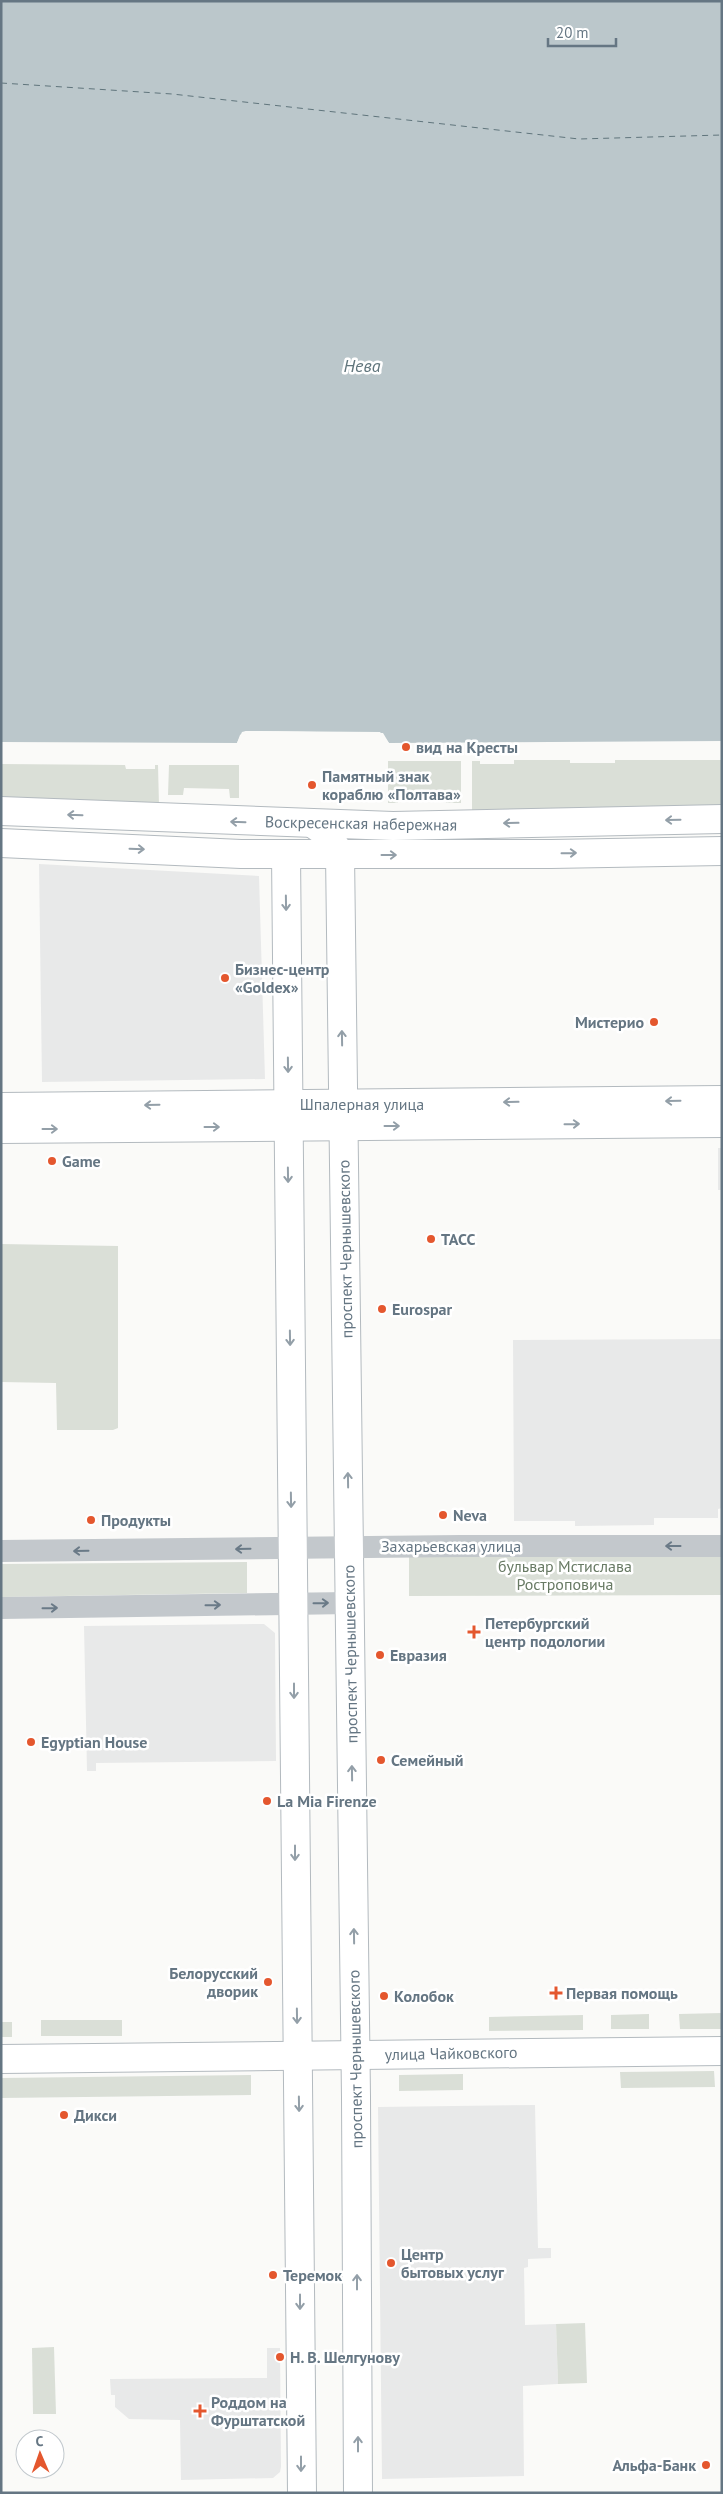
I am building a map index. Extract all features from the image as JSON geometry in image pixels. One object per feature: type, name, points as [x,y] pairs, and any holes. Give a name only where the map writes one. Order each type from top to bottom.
[{"type":"street","name":"Воскресенская набережная","points":[[1,811],[315,825],[392,826],[722,819]]},
{"type":"street","points":[[315,825],[327,834],[340,854]]},
{"type":"street","name":"Воскресенская набережная","points":[[1,843],[286,854],[722,851]]},
{"type":"street","points":[[286,854],[302,2493]]},
{"type":"street","name":"проспект Чернышевского","points":[[340,854],[355,2054],[358,2493]]},
{"type":"street","name":"Шпалерная улица","points":[[1,1129],[722,1100]]},
{"type":"street","name":"Шпалерная улица","points":[[1,1107],[288,1116]]},
{"type":"street","name":"Шпалерная улица","points":[[343,1115],[722,1123]]},
{"type":"street","name":"Захарьевская улица","points":[[1,1551],[349,1547],[722,1546]]},
{"type":"street","points":[[1,1608],[350,1603]]},
{"type":"street","name":"улица Чайковского","points":[[1,2059],[722,2050]]},
{"type":"shaded area","name":"Бизнес-центр «Goldex»","points":[[39,864],[259,876],[265,1079],[42,1082]]},
{"type":"shaded area","points":[[718,1148],[722,1148],[722,1190],[718,1190]]},
{"type":"shaded area","points":[[722,1339],[722,1508],[718,1509],[718,1518],[654,1518],[654,1525],[575,1526],[575,1521],[514,1521],[513,1340]]},
{"type":"shaded area","points":[[264,1624],[275,1633],[276,1761],[96,1763],[96,1771],[87,1771],[84,1626]]},
{"type":"shaded area","points":[[535,2105],[538,2248],[551,2248],[551,2258],[528,2259],[528,2267],[524,2268],[525,2325],[556,2324],[558,2384],[523,2386],[524,2476],[382,2479],[378,2107]]},
{"type":"shaded area","name":"Роддом на Фурштатской","points":[[267,2348],[280,2348],[281,2467],[280,2472],[273,2478],[181,2480],[180,2420],[129,2419],[115,2407],[115,2395],[111,2395],[110,2379],[267,2378]]},
{"type":"green space","points":[[514,760],[570,760],[570,763],[615,763],[615,760],[722,760],[722,807],[472,812],[472,761],[480,761],[480,764],[514,764]]},
{"type":"green space","points":[[388,761],[461,761],[461,803],[446,803],[445,795],[399,796],[398,803],[388,803]]},
{"type":"green space","points":[[1,764],[125,765],[126,769],[155,769],[155,765],[158,765],[159,805],[1,798]]},
{"type":"green space","points":[[169,765],[239,765],[239,798],[230,798],[229,789],[184,788],[183,795],[168,795]]},
{"type":"green space","points":[[1,1244],[118,1246],[118,1428],[113,1430],[57,1430],[56,1383],[1,1382]]},
{"type":"green space","name":"бульвар Мстислава Ростроповича","points":[[409,1555],[722,1556],[722,1595],[409,1596]]},
{"type":"green space","points":[[247,1562],[247,1593],[1,1597],[1,1564]]},
{"type":"green space","points":[[722,2013],[722,2029],[680,2029],[679,2014]]},
{"type":"green space","points":[[649,2014],[649,2029],[611,2029],[611,2015]]},
{"type":"green space","points":[[583,2015],[583,2030],[489,2031],[489,2017]]},
{"type":"green space","points":[[41,2020],[122,2020],[122,2036],[41,2036]]},
{"type":"green space","points":[[1,2022],[12,2022],[12,2037],[1,2037]]},
{"type":"green space","points":[[714,2071],[715,2087],[621,2088],[620,2072]]},
{"type":"green space","points":[[463,2074],[463,2090],[399,2091],[399,2075]]},
{"type":"green space","points":[[251,2075],[251,2095],[1,2098],[1,2078]]},
{"type":"green space","points":[[585,2323],[587,2383],[558,2384],[556,2324]]},
{"type":"green space","points":[[54,2347],[56,2414],[33,2414],[32,2348]]},
{"type":"water","name":"Нева","points":[[1,1],[722,1],[722,741],[389,743],[383,733],[246,731],[240,735],[237,743],[1,742]]},
{"type":"pier","points":[[242,732],[380,732],[389,743],[386,743],[380,734],[246,734],[240,743],[237,743]]},
{"type":"ferry route","points":[[1,83],[172,94],[579,139],[722,135]]},
{"type":"place","name":"вид на Кресты","points":[[406,747]]},
{"type":"place","name":"Памятный знак кораблю «Полтава»","points":[[312,785]]},
{"type":"place","name":"Бизнес-центр «Goldex»","points":[[225,978]]},
{"type":"place","name":"Мистерио","points":[[654,1022]]},
{"type":"place","name":"Game","points":[[52,1161]]},
{"type":"place","name":"ТАСС","points":[[431,1239]]},
{"type":"place","name":"Eurospar","points":[[382,1309]]},
{"type":"place","name":"Neva","points":[[443,1515]]},
{"type":"place","name":"Продукты","points":[[91,1520]]},
{"type":"place","name":"Петербургский центр подологии","points":[[474,1632]]},
{"type":"place","name":"Евразия","points":[[380,1655]]},
{"type":"place","name":"Egyptian House","points":[[31,1742]]},
{"type":"place","name":"Семейный","points":[[381,1760]]},
{"type":"place","name":"La Mia Firenze","points":[[267,1801]]},
{"type":"place","name":"Белорусский дворик","points":[[268,1982]]},
{"type":"place","name":"Первая помощь","points":[[556,1993]]},
{"type":"place","name":"Колобок","points":[[384,1996]]},
{"type":"place","name":"Дикси","points":[[64,2115]]},
{"type":"place","name":"Центр бытовых услуг","points":[[391,2263]]},
{"type":"place","name":"Теремок","points":[[273,2275]]},
{"type":"place","name":"Н. В. Шелгунову","points":[[280,2357]]},
{"type":"place","name":"Роддом на Фурштатской","points":[[200,2411]]},
{"type":"place","name":"Альфа-Банк","points":[[706,2465]]}]
